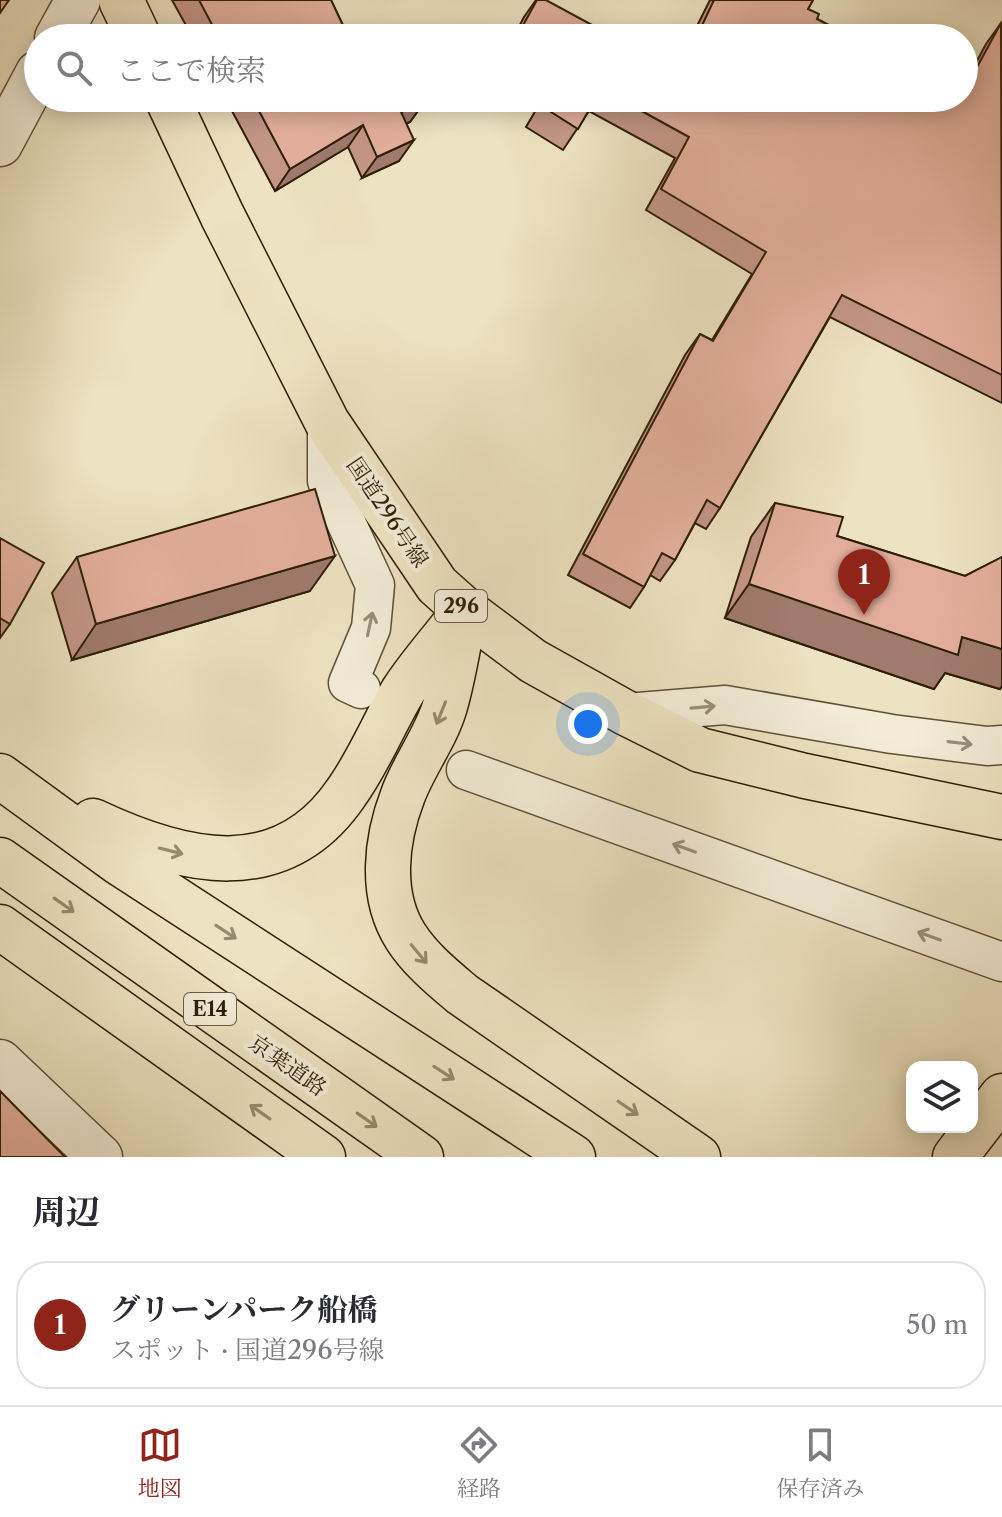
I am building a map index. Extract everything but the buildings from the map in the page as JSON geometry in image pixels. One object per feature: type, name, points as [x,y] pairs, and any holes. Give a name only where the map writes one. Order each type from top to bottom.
[{"type":"highway","points":[[121,0],[132,24]]},
{"type":"highway","name":"国道296号線","points":[[174,112],[327,422],[437,585],[465,610],[533,661],[700,750],[805,776],[1002,817]]},
{"type":"highway","points":[[0,770],[64,808],[121,835],[167,851],[211,860],[251,858],[287,845],[320,823],[345,795],[404,690],[465,610]]},
{"type":"highway","points":[[465,610],[445,708],[403,795],[392,833],[387,868],[391,903],[405,937],[429,965],[462,994],[698,1157]]},
{"type":"highway","points":[[0,776],[118,862],[573,1157]]},
{"type":"highway","name":"京葉道路","points":[[0,860],[421,1157]]},
{"type":"highway","name":"E14","points":[[0,927],[323,1157]]},
{"type":"highway","points":[[955,1157],[1002,1096]]},
{"type":"street","points":[[65,24],[78,0]]},
{"type":"street","points":[[0,144],[24,99]]},
{"type":"street","points":[[327,422],[327,481],[375,585],[371,628],[348,683],[361,689]]},
{"type":"street","points":[[626,713],[725,705],[892,734],[987,746],[1002,745]]},
{"type":"street","points":[[466,770],[1002,962]]},
{"type":"street","points":[[0,1062],[100,1157]]},
{"type":"place","name":"グリーンパーク船橋","points":[[864,615]]}]
